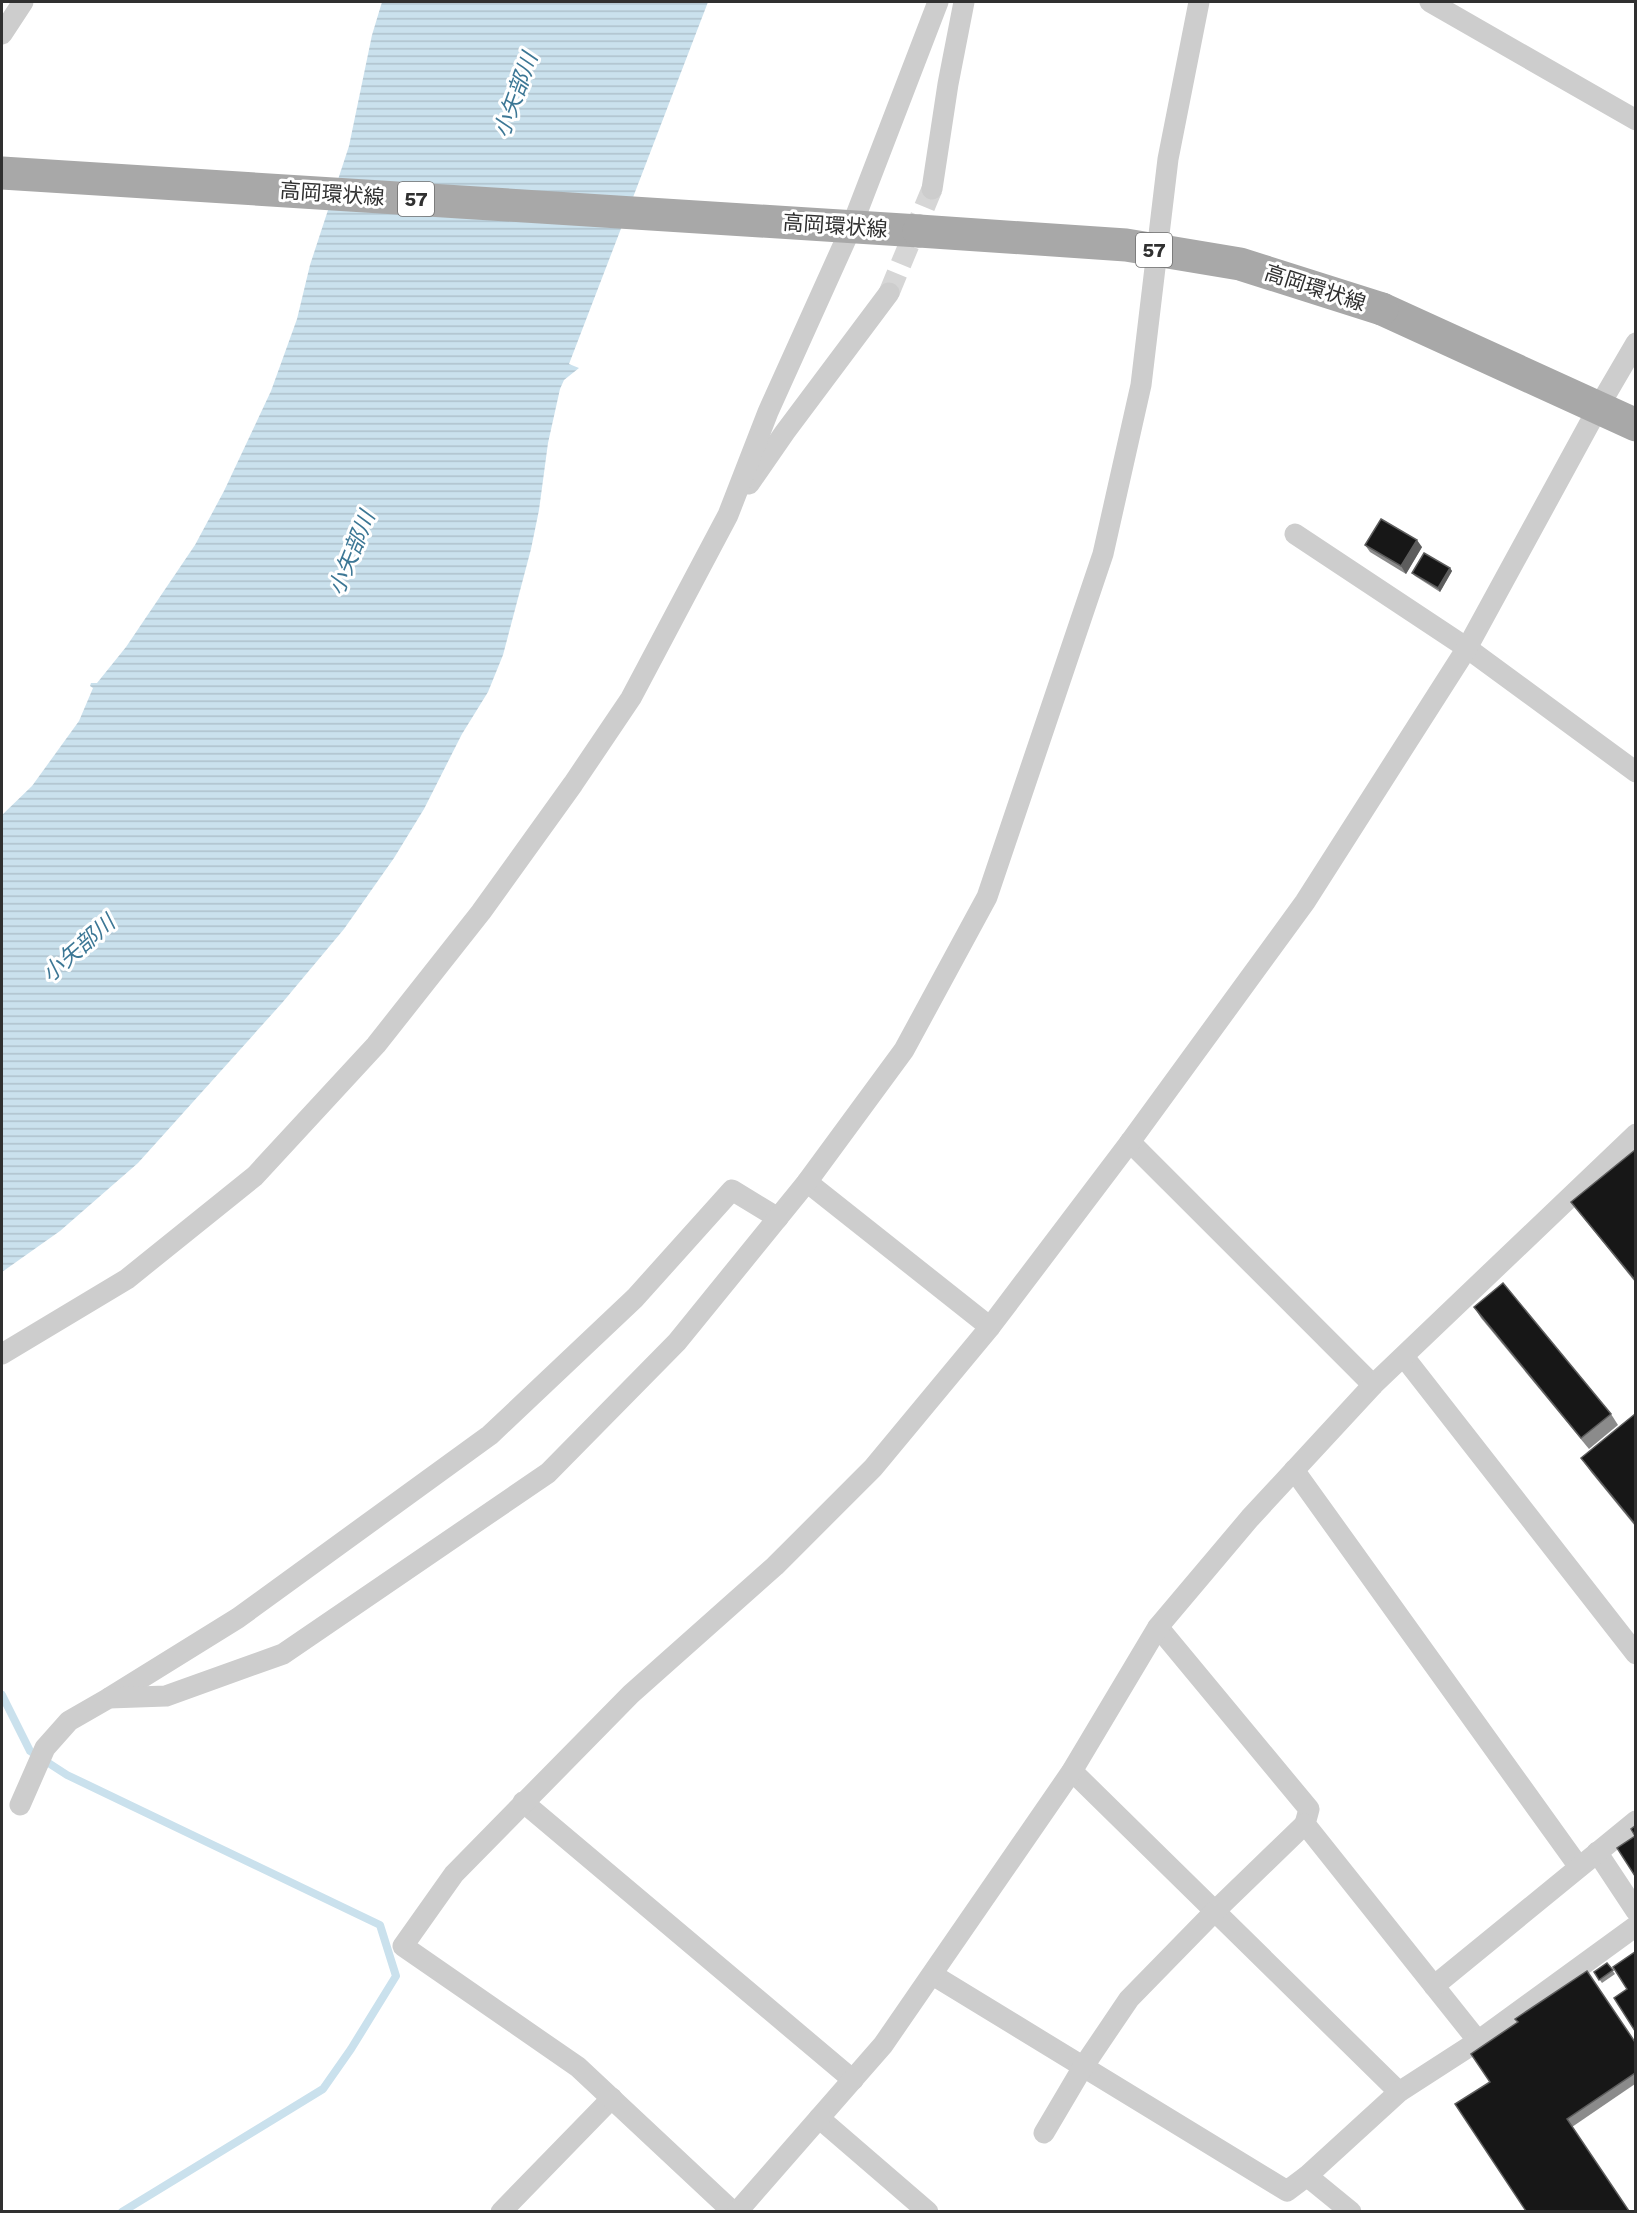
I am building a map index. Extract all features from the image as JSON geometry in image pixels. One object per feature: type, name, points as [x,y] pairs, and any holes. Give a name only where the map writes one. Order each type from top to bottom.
[{"type":"main road","name":"高岡環状線","points":[[2,173],[1126,245],[1240,264],[1382,309],[1635,425]]},
{"type":"street","points":[[2,34],[23,2]]},
{"type":"street","points":[[2,1354],[127,1279],[255,1176],[376,1045],[481,912],[573,784],[631,698],[728,514],[840,227],[938,2]]},
{"type":"street","points":[[932,189],[948,84],[964,2]]},
{"type":"street","points":[[109,1698],[166,1696],[283,1654],[548,1473],[677,1342],[807,1182],[904,1050],[987,897],[1041,743],[1103,554],[1141,385],[1168,159],[1199,2]]},
{"type":"street","points":[[1430,2],[1635,120]]},
{"type":"street","points":[[728,514],[785,432],[889,293]]},
{"type":"street","points":[[1635,343],[1467,648],[1305,902],[1130,1142],[990,1327],[873,1468],[775,1566],[631,1694],[454,1874],[403,1946],[578,2067],[735,2211],[883,2045],[1072,1772],[1158,1627],[1250,1518],[1373,1385],[1635,1134]]},
{"type":"street","points":[[1295,534],[1467,648],[1635,772]]},
{"type":"street","points":[[1130,1142],[1373,1385]]},
{"type":"street","points":[[807,1182],[990,1327]]},
{"type":"street","points":[[20,1804],[45,1748],[69,1721],[238,1618],[490,1435],[635,1298],[732,1190],[778,1218]]},
{"type":"street","points":[[1404,1357],[1635,1654]]},
{"type":"street","points":[[1294,1470],[1579,1867]]},
{"type":"street","points":[[1044,2133],[1083,2067],[1129,1999],[1305,1824],[1309,1809],[1158,1627]]},
{"type":"street","points":[[1072,1772],[1399,2092]]},
{"type":"street","points":[[523,1802],[853,2080]]},
{"type":"street","points":[[1434,1986],[1635,1821]]},
{"type":"street","points":[[1305,1824],[1478,2041]]},
{"type":"street","points":[[1597,1852],[1635,1911]]},
{"type":"street","points":[[933,1975],[1287,2191],[1307,2176],[1399,2092],[1478,2041],[1635,1926]]},
{"type":"street","points":[[501,2211],[612,2098]]},
{"type":"street","points":[[819,2118],[928,2211]]},
{"type":"street","points":[[1307,2176],[1351,2211]]},
{"type":"water","name":"小矢部川","points":[[382,2],[708,2],[569,364],[579,368],[564,380],[560,389],[548,443],[531,549],[503,655],[488,692],[462,734],[424,809],[394,858],[344,929],[282,1003],[138,1163],[60,1231],[2,1272],[2,815],[32,786],[79,721],[93,688],[90,686],[91,683],[97,683],[126,647],[195,545],[224,491],[271,391],[297,319],[310,265],[349,146],[372,35]]},
{"type":"building","points":[[1381,519],[1417,540],[1401,566],[1365,545]]},
{"type":"building","points":[[1424,553],[1450,568],[1438,588],[1412,573]]},
{"type":"building","points":[[1635,1150],[1635,1280],[1571,1202]]},
{"type":"building","points":[[1503,1283],[1611,1414],[1581,1438],[1474,1307]]},
{"type":"building","points":[[1635,1414],[1635,1524],[1581,1458]]},
{"type":"building","points":[[1635,1836],[1635,1876],[1617,1848]]},
{"type":"building","points":[[1635,1952],[1635,2031],[1614,1998],[1627,1989],[1613,1967]]},
{"type":"building","points":[[1607,1963],[1613,1970],[1599,1980],[1594,1972]]},
{"type":"building","points":[[1587,1971],[1635,2042],[1635,2073],[1567,2119],[1629,2211],[1526,2211],[1455,2104],[1490,2082],[1471,2054],[1518,2022],[1515,2019]]},
{"type":"waterway","points":[[2,1695],[30,1751],[67,1775],[380,1925],[396,1976],[351,2049],[323,2089],[122,2212]]},
{"type":"tunnel","points":[[889,293],[932,189]]}]
